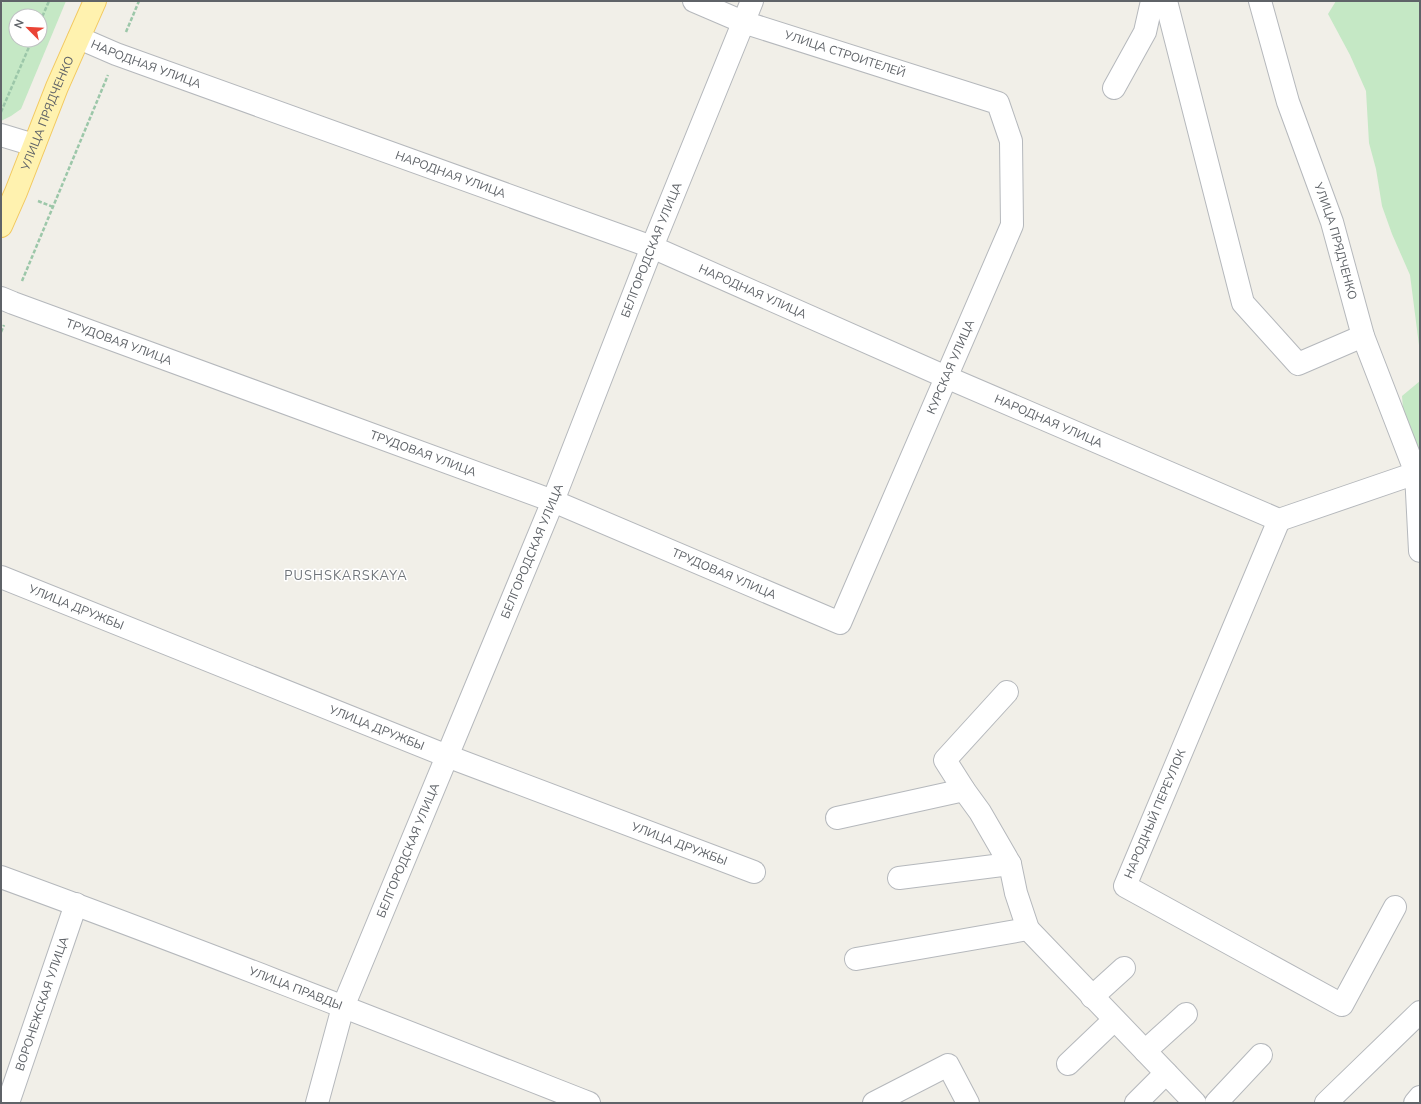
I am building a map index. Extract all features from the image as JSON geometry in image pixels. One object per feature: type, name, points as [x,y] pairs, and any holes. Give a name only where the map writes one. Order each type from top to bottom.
[{"type":"main road","name":"УЛИЦА ПРЯДЧЕНКО","points":[[1,226],[16,192],[57,87],[80,38],[95,1]]},
{"type":"street","name":"УЛИЦА СТРОИТЕЛЕЙ","points":[[694,1],[743,22],[998,103]]},
{"type":"street","name":"БЕЛГОРОДСКАЯ УЛИЦА","points":[[317,1103],[343,1007],[553,501],[652,247],[752,1]]},
{"type":"street","points":[[1114,88],[1145,32],[1152,1]]},
{"type":"street","points":[[1166,1],[1243,303],[1298,364],[1363,336]]},
{"type":"street","name":"УЛИЦА ПРЯДЧЕНКО","points":[[1260,1],[1288,102],[1332,222],[1363,336],[1418,475],[1420,551]]},
{"type":"street","name":"НАРОДНАЯ УЛИЦА","points":[[80,38],[116,54],[652,247],[946,377],[1279,520]]},
{"type":"street","name":"КУРСКАЯ УЛИЦА","points":[[840,623],[1012,225],[1010,140],[998,103]]},
{"type":"street","points":[[1,135],[34,145]]},
{"type":"street","name":"ТРУДОВАЯ УЛИЦА","points":[[7,301],[553,501],[840,623]]},
{"type":"street","points":[[1279,520],[1418,475]]},
{"type":"street","name":"НАРОДНЫЙ ПЕРЕУЛОК","points":[[1279,520],[1125,886],[1342,1005],[1395,907]]},
{"type":"street","name":"УЛИЦА ДРУЖБЫ","points":[[1,577],[447,756],[754,872]]},
{"type":"street","points":[[1007,692],[944,760],[980,812],[1010,864],[1016,893],[1028,929],[1195,1103]]},
{"type":"street","points":[[837,818],[964,790]]},
{"type":"street","points":[[899,878],[1010,864]]},
{"type":"street","name":"УЛИЦА ПРАВДЫ","points":[[1,877],[76,904],[589,1103]]},
{"type":"street","name":"ВОРОНЕЖСКАЯ УЛИЦА","points":[[8,1103],[76,904]]},
{"type":"street","points":[[856,959],[1028,929]]},
{"type":"street","points":[[1092,997],[1124,968]]},
{"type":"street","points":[[1326,1103],[1420,1012]]},
{"type":"street","points":[[1145,1051],[1186,1014]]},
{"type":"street","points":[[1068,1064],[1114,1020]]},
{"type":"street","points":[[1216,1103],[1261,1054]]},
{"type":"street","points":[[874,1103],[948,1065],[968,1103]]},
{"type":"street","points":[[1136,1103],[1166,1073]]},
{"type":"street","points":[[1415,1103],[1420,1097]]},
{"type":"path","points":[[1,332],[7,301],[139,1]]},
{"type":"path","points":[[1,113],[29,48]]},
{"type":"green space","points":[[3,1],[66,1],[48,44],[48,8],[8,8],[8,48],[46,48],[21,109],[1,121],[1,7]]},
{"type":"green space","points":[[1336,1],[1420,1],[1420,353],[1410,275],[1392,234],[1382,206],[1376,169],[1369,143],[1366,91],[1350,55],[1328,14]]},
{"type":"green space","points":[[1420,381],[1420,466],[1404,422],[1402,396]]},
{"type":"district","name":"PUSHSKARSKAYA","points":[[346,575]]}]
